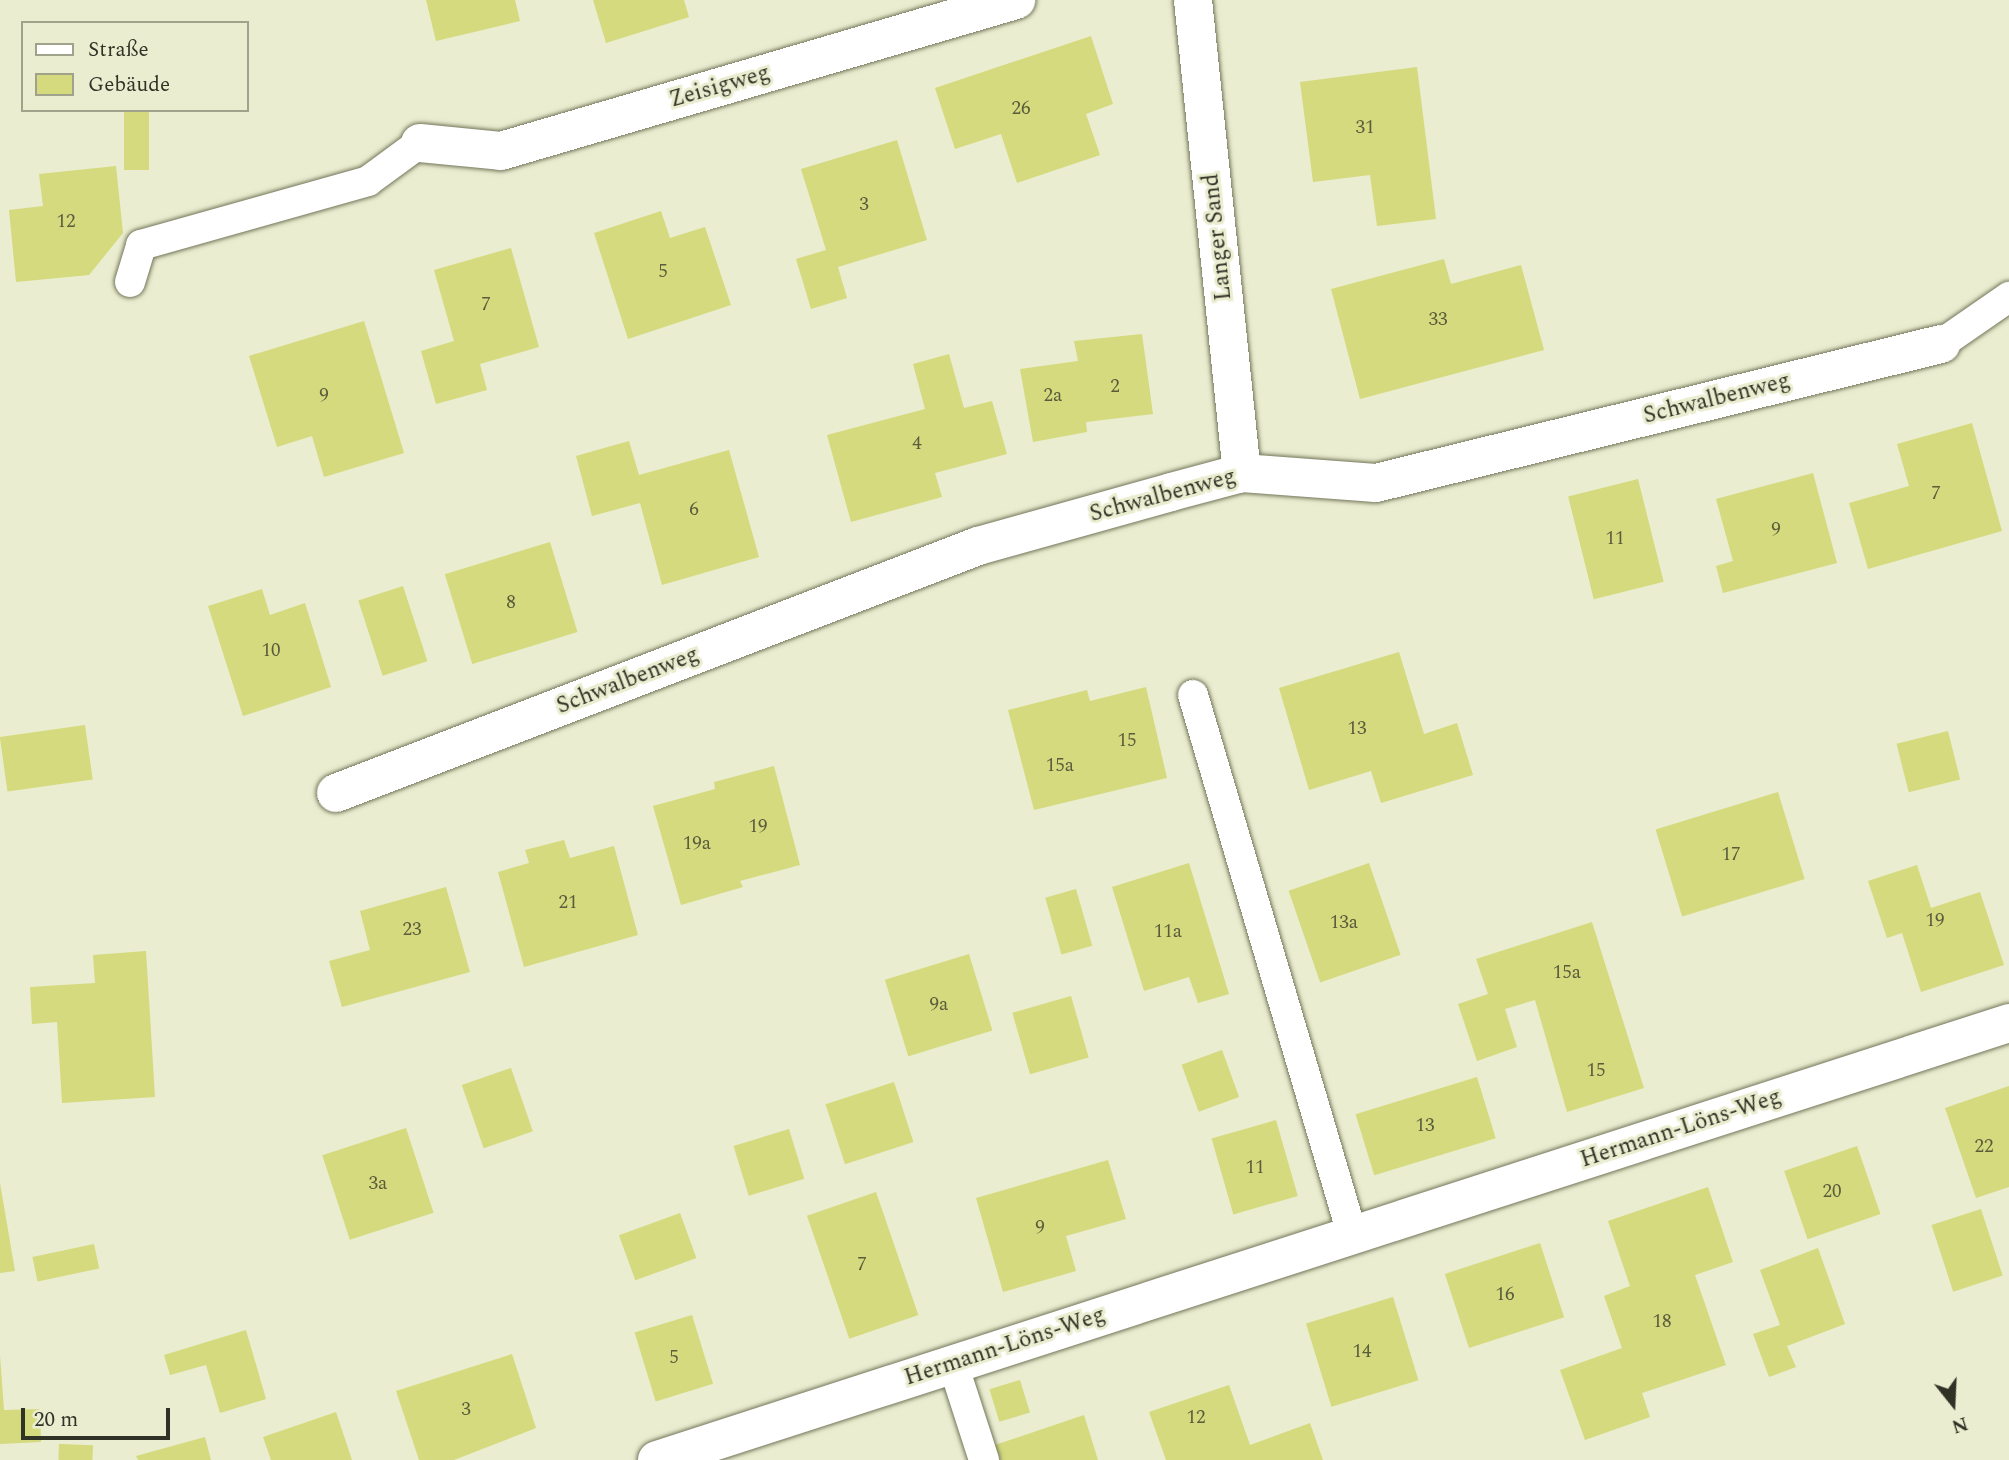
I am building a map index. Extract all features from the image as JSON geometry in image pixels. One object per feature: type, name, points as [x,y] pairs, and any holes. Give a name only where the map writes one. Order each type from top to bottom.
[{"type":"street","name":"Zeisigweg","points":[[421,143],[501,151],[1016,0]]},
{"type":"street","name":"Langer Sand","points":[[1193,0],[1242,473]]},
{"type":"street","name":"Schwalbenweg","points":[[336,793],[978,546],[1242,473],[1376,483],[1941,344]]},
{"type":"street","name":"Hermann-Löns-Weg","points":[[657,1460],[2009,1023]]},
{"type":"lane","points":[[130,282],[141,245],[368,181],[421,143]]},
{"type":"lane","name":"Schwalbenweg","points":[[1941,344],[2009,297]]},
{"type":"lane","points":[[1193,695],[1352,1234]]},
{"type":"lane","points":[[953,1364],[984,1460]]},
{"type":"building","points":[[426,0],[515,0],[520,21],[436,41]]},
{"type":"building","points":[[593,0],[684,0],[689,17],[606,43]]},
{"type":"building","points":[[1091,36],[1113,104],[1086,114],[1100,155],[1017,183],[1001,134],[955,149],[935,88]]},
{"type":"building","points":[[1417,67],[1436,219],[1377,226],[1370,175],[1313,182],[1300,82]]},
{"type":"building","points":[[124,112],[149,112],[149,170],[124,170]]},
{"type":"building","points":[[897,140],[927,240],[838,267],[847,298],[811,309],[796,259],[826,250],[801,169]]},
{"type":"building","points":[[116,166],[123,233],[89,275],[16,282],[9,210],[43,206],[39,174]]},
{"type":"building","points":[[661,211],[670,238],[705,227],[731,305],[628,339],[594,233]]},
{"type":"building","points":[[511,248],[539,347],[480,364],[487,390],[436,404],[421,351],[454,341],[434,270]]},
{"type":"building","points":[[1444,259],[1451,284],[1521,265],[1544,350],[1360,399],[1331,289]]},
{"type":"building","points":[[364,321],[404,453],[324,477],[312,436],[277,447],[249,356]]},
{"type":"building","points":[[1142,334],[1153,414],[1086,422],[1087,432],[1033,442],[1020,369],[1078,361],[1074,341]]},
{"type":"building","points":[[949,354],[964,408],[992,401],[1007,454],[935,473],[942,497],[851,522],[827,435],[925,409],[913,364]]},
{"type":"building","points":[[1972,423],[2002,531],[1868,569],[1849,503],[1909,486],[1897,444]]},
{"type":"building","points":[[629,441],[639,475],[729,450],[759,557],[662,585],[640,503],[592,516],[576,456]]},
{"type":"building","points":[[1813,473],[1837,563],[1723,593],[1716,566],[1733,561],[1716,499]]},
{"type":"building","points":[[1638,479],[1664,582],[1594,599],[1568,496]]},
{"type":"building","points":[[550,542],[577,632],[472,664],[445,574]]},
{"type":"building","points":[[403,586],[427,661],[383,676],[358,601]]},
{"type":"building","points":[[262,589],[270,615],[305,603],[331,687],[243,716],[208,606]]},
{"type":"building","points":[[1399,652],[1424,734],[1457,723],[1473,775],[1381,803],[1371,771],[1309,790],[1279,688]]},
{"type":"building","points":[[1146,687],[1167,778],[1034,810],[1008,710],[1087,690],[1090,701]]},
{"type":"building","points":[[85,725],[93,779],[7,791],[0,737]]},
{"type":"building","points":[[1948,731],[1960,780],[1909,792],[1897,744]]},
{"type":"building","points":[[774,766],[800,865],[740,881],[743,887],[681,905],[653,806],[715,789],[714,782]]},
{"type":"building","points":[[1778,792],[1805,879],[1682,916],[1656,829]]},
{"type":"building","points":[[564,840],[570,858],[614,846],[638,935],[524,967],[498,872],[529,863],[525,850]]},
{"type":"building","points":[[1189,863],[1229,994],[1198,1003],[1189,977],[1144,991],[1112,887]]},
{"type":"building","points":[[1369,863],[1401,955],[1320,982],[1289,891]]},
{"type":"building","points":[[1917,865],[1931,908],[1980,892],[2004,965],[1921,992],[1902,933],[1887,938],[1868,881]]},
{"type":"building","points":[[446,887],[470,972],[342,1007],[329,961],[370,950],[360,911]]},
{"type":"building","points":[[1076,889],[1092,946],[1062,955],[1045,898]]},
{"type":"building","points":[[1592,922],[1644,1088],[1567,1112],[1535,1000],[1505,1009],[1517,1047],[1477,1061],[1458,1004],[1488,994],[1476,959]]},
{"type":"building","points":[[146,951],[155,1097],[62,1103],[57,1022],[32,1024],[30,987],[95,983],[93,955]]},
{"type":"building","points":[[969,954],[992,1031],[908,1056],[885,980]]},
{"type":"building","points":[[1071,996],[1089,1058],[1030,1074],[1012,1013]]},
{"type":"building","points":[[1222,1050],[1239,1097],[1199,1112],[1182,1065]]},
{"type":"building","points":[[511,1068],[533,1131],[484,1148],[462,1085]]},
{"type":"building","points":[[1477,1077],[1496,1138],[1374,1175],[1356,1114]]},
{"type":"building","points":[[894,1082],[913,1142],[845,1164],[826,1104]]},
{"type":"building","points":[[2009,1086],[2009,1187],[1976,1198],[1945,1108]]},
{"type":"building","points":[[1276,1120],[1298,1196],[1233,1214],[1212,1138]]},
{"type":"building","points":[[406,1128],[434,1213],[350,1240],[322,1155]]},
{"type":"building","points":[[789,1129],[804,1179],[749,1196],[734,1146]]},
{"type":"building","points":[[1857,1146],[1880,1214],[1808,1239],[1784,1171]]},
{"type":"building","points":[[1108,1160],[1126,1219],[1066,1236],[1076,1271],[1003,1292],[976,1198]]},
{"type":"building","points":[[0,1183],[15,1271],[0,1273]]},
{"type":"building","points":[[1708,1187],[1733,1262],[1695,1275],[1726,1365],[1642,1393],[1650,1417],[1585,1440],[1560,1370],[1622,1348],[1604,1296],[1630,1286],[1608,1221]]},
{"type":"building","points":[[876,1192],[918,1315],[849,1339],[807,1216]]},
{"type":"building","points":[[1981,1209],[2003,1276],[1953,1292],[1932,1225]]},
{"type":"building","points":[[680,1213],[696,1258],[635,1280],[619,1235]]},
{"type":"building","points":[[1540,1243],[1564,1317],[1469,1348],[1445,1274]]},
{"type":"building","points":[[94,1244],[99,1268],[38,1282],[32,1257]]},
{"type":"building","points":[[1818,1248],[1845,1324],[1787,1346],[1796,1367],[1769,1377],[1753,1334],[1780,1325],[1760,1270]]},
{"type":"building","points":[[1393,1297],[1418,1380],[1331,1407],[1306,1324]]},
{"type":"building","points":[[692,1315],[713,1384],[656,1401],[635,1333]]},
{"type":"building","points":[[246,1330],[266,1399],[220,1413],[206,1365],[170,1375],[164,1355]]},
{"type":"building","points":[[512,1354],[536,1428],[454,1460],[419,1460],[396,1391]]},
{"type":"building","points":[[0,1355],[4,1410],[40,1409],[41,1442],[0,1444]]},
{"type":"building","points":[[1020,1380],[1030,1413],[999,1422],[989,1389]]},
{"type":"building","points":[[1229,1385],[1250,1445],[1310,1423],[1323,1460],[1166,1460],[1149,1412]]},
{"type":"building","points":[[336,1412],[352,1460],[271,1460],[263,1437]]},
{"type":"building","points":[[1084,1415],[1098,1460],[1000,1460],[995,1445]]},
{"type":"building","points":[[205,1437],[211,1460],[138,1460],[136,1456]]},
{"type":"building","points":[[59,1444],[93,1445],[92,1460],[58,1460]]}]
